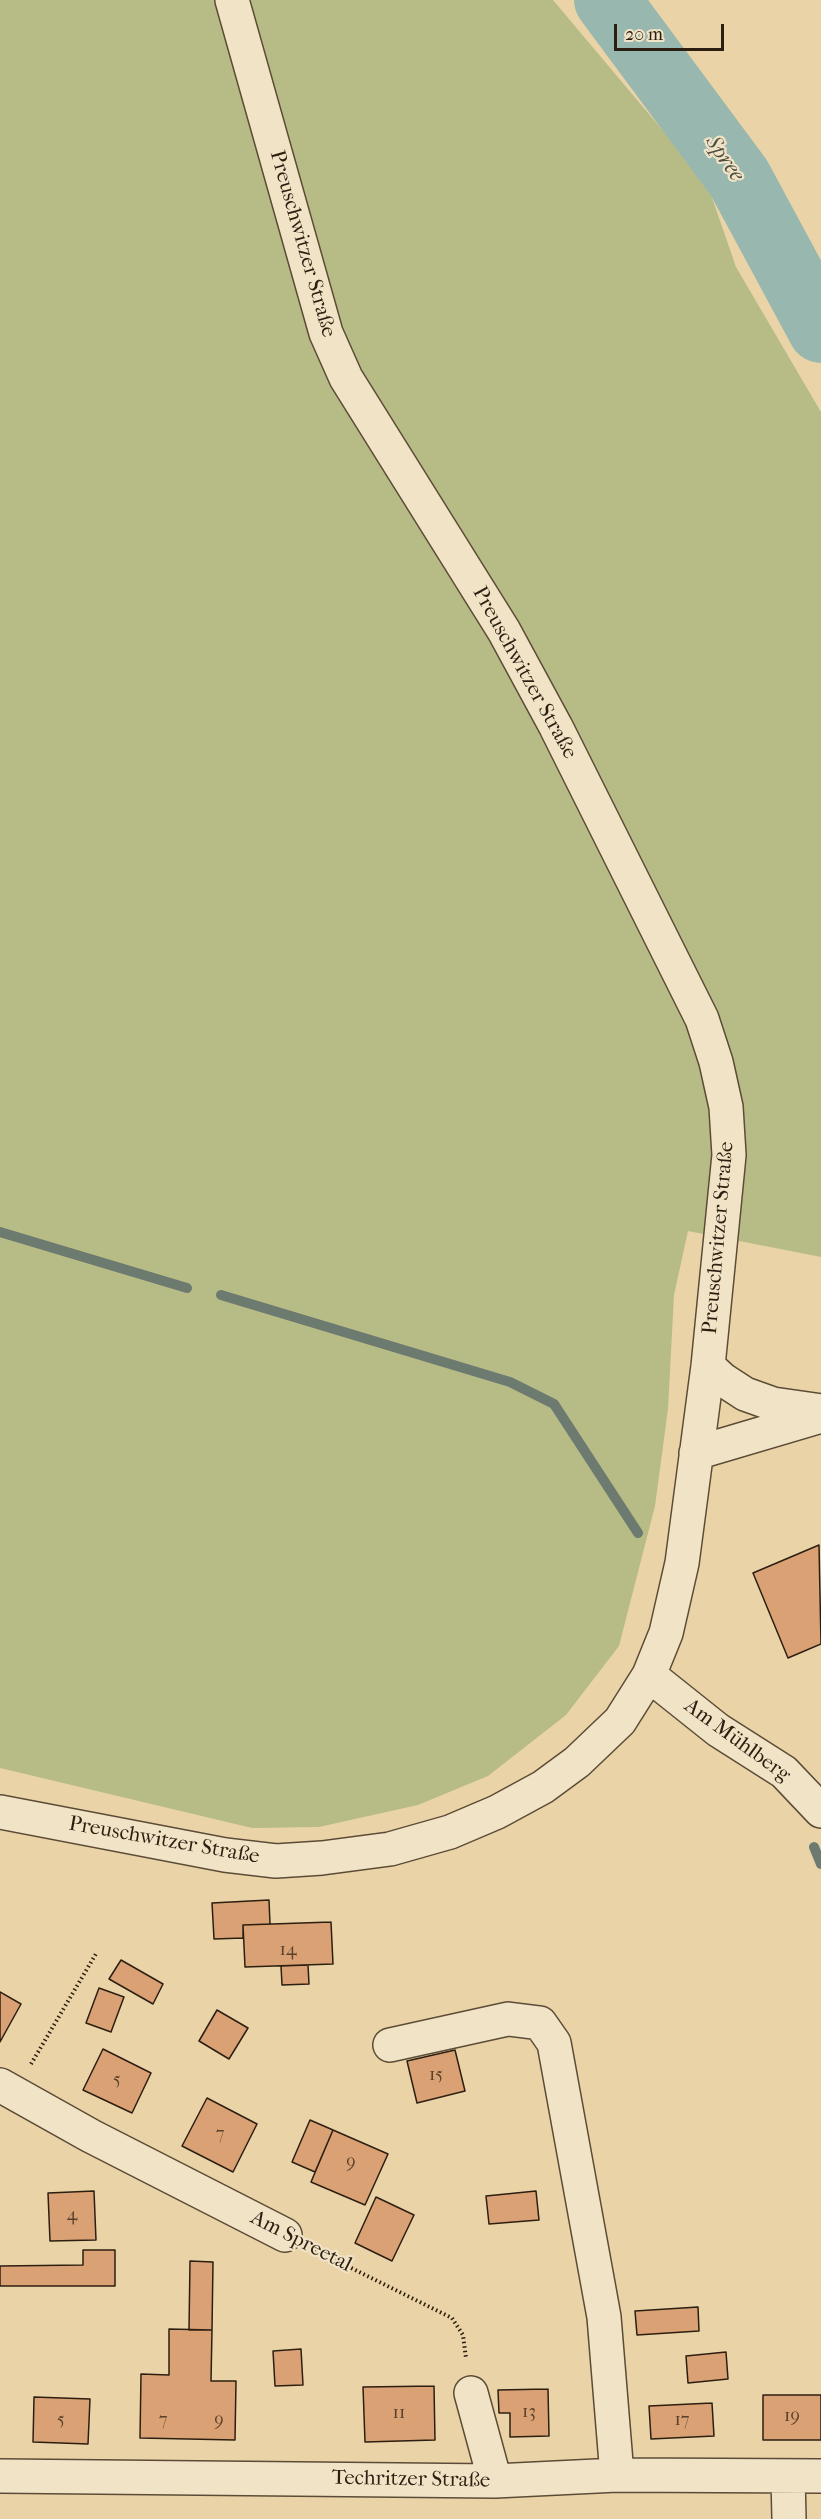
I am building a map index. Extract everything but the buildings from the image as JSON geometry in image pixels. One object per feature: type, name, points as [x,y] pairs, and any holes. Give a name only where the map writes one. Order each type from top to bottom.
[{"type":"street","name":"Preuschwitzer Straße","points":[[0,1812],[225,1854],[276,1861],[322,1858],[390,1849],[450,1832],[497,1812],[543,1787],[577,1762],[620,1721],[649,1676],[666,1633],[682,1563],[708,1366],[729,1155],[726,1107],[716,1062],[702,1019],[556,727],[504,631],[346,378],[326,333],[232,0]]},
{"type":"street","points":[[708,1366],[745,1395],[773,1404],[821,1411]]},
{"type":"street","points":[[696,1454],[821,1416]]},
{"type":"street","name":"Am Mühlberg","points":[[649,1676],[718,1730],[784,1772],[821,1811]]},
{"type":"street","points":[[390,2045],[508,2019],[540,2023],[554,2043],[604,2317],[617,2475]]},
{"type":"street","name":"Am Spreetal","points":[[7,2089],[91,2136],[285,2235]]},
{"type":"street","points":[[471,2393],[495,2481]]},
{"type":"street","name":"Techritzer Straße","points":[[0,2476],[495,2481],[617,2475],[821,2476]]},
{"type":"street","points":[[788,2476],[789,2519]]},
{"type":"path","points":[[7,2089],[97,1952]]},
{"type":"path","name":"Am Spreetal","points":[[285,2235],[453,2318],[464,2335],[471,2393]]},
{"type":"green space","points":[[0,0],[553,0],[707,183],[736,267],[821,412],[821,1257],[688,1231],[674,1295],[668,1409],[655,1506],[619,1646],[566,1715],[488,1776],[418,1805],[319,1827],[252,1828],[0,1768]]},
{"type":"waterway","name":"Spree","points":[[607,0],[739,178],[821,330]]},
{"type":"waterway","points":[[0,1232],[187,1288]]},
{"type":"waterway","points":[[221,1295],[510,1382],[554,1404],[638,1533]]},
{"type":"waterway","points":[[814,1847],[821,1864]]}]
